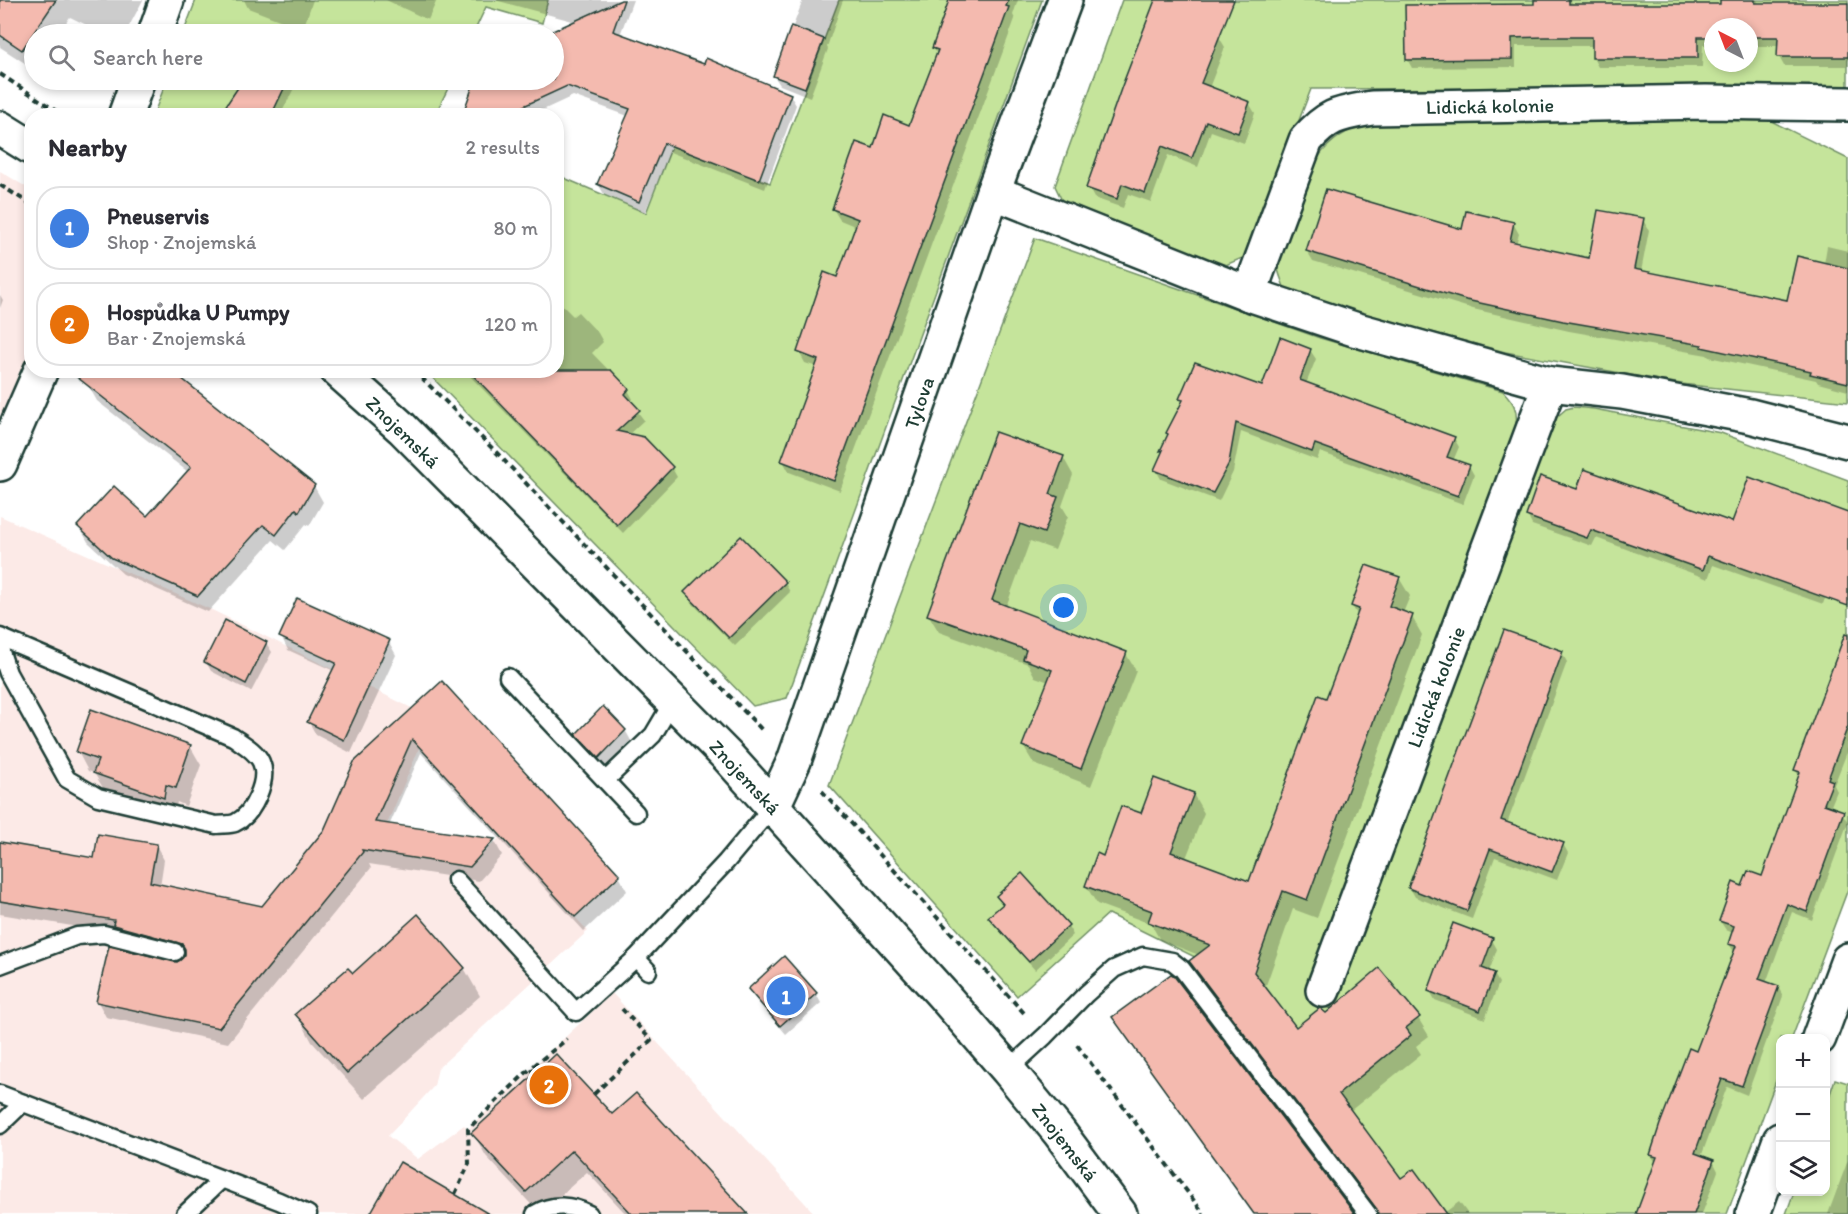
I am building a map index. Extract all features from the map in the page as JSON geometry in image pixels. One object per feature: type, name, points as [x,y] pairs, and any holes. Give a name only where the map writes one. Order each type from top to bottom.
[{"type":"street","points":[[159,24],[167,0]]},
{"type":"street","name":"Tylova","points":[[773,806],[794,760],[993,192],[1065,0]]},
{"type":"street","points":[[128,108],[134,90]]},
{"type":"street","name":"Lidická kolonie","points":[[1249,294],[1306,140],[1320,124],[1339,114],[1372,108],[1706,102],[1848,104]]},
{"type":"street","points":[[0,128],[24,143]]},
{"type":"street","points":[[993,192],[1249,294],[1354,329],[1550,384],[1622,392],[1750,416],[1848,441]]},
{"type":"street","points":[[0,464],[38,378]]},
{"type":"street","name":"Znojemská","points":[[346,378],[402,428],[729,758],[1008,1070],[1059,1132],[1118,1213]]},
{"type":"street","name":"Lidická kolonie","points":[[1323,990],[1550,384]]},
{"type":"street","points":[[1820,1034],[1848,960]]},
{"type":"street","points":[[1753,1214],[1779,1142]]},
{"type":"lane","points":[[0,637],[233,737],[251,750],[261,762],[264,781],[259,796],[249,811],[235,823],[216,825],[98,797],[67,779],[8,673],[0,649]]},
{"type":"lane","points":[[508,677],[636,813]]},
{"type":"lane","points":[[606,780],[653,735],[672,703]]},
{"type":"lane","points":[[456,880],[576,1012],[642,965],[773,806]]},
{"type":"lane","points":[[0,965],[76,936],[104,934],[175,952]]},
{"type":"lane","points":[[1008,1070],[1114,969],[1143,956],[1172,961],[1182,969],[1368,1214]]},
{"type":"lane","points":[[0,1094],[308,1214]]},
{"type":"lane","points":[[0,1125],[23,1103]]},
{"type":"lane","points":[[185,1214],[222,1179]]},
{"type":"lane","points":[[535,1214],[558,1206],[579,1208],[590,1214]]},
{"type":"path","points":[[0,74],[24,90]]},
{"type":"path","points":[[24,90],[52,108]]},
{"type":"path","points":[[0,185],[24,200]]},
{"type":"path","points":[[422,378],[497,453],[762,730],[794,760],[1045,1036]]},
{"type":"path","points":[[594,1094],[651,1040],[615,1002]]},
{"type":"path","points":[[1058,1021],[1204,1214]]},
{"type":"path","points":[[455,1194],[469,1164],[468,1129],[531,1068]]},
{"type":"shaded area","points":[[0,171],[24,186],[24,378],[49,378],[0,482]]},
{"type":"shaded area","points":[[0,516],[214,611],[432,718],[376,850],[386,854],[470,867],[501,836],[588,931],[438,1068],[434,1086],[388,1136],[418,1159],[464,1125],[468,1129],[612,993],[815,1214],[0,1214]]},
{"type":"green space","points":[[196,0],[548,0],[542,23],[486,7],[478,24],[187,24]]},
{"type":"green space","points":[[839,0],[1042,0],[787,698],[753,706],[433,378],[564,378],[564,178],[646,213],[672,146],[770,183]]},
{"type":"green space","points":[[1122,0],[1848,0],[1848,87],[1311,89],[1247,256],[1221,267],[1066,209],[1055,186]]},
{"type":"green space","points":[[163,90],[447,90],[438,108],[156,108]]},
{"type":"green space","points":[[1765,118],[1848,159],[1848,402],[1681,384],[1505,352],[1302,297],[1284,287],[1279,273],[1279,260],[1289,228],[1318,159],[1334,140],[1360,126],[1375,122]]},
{"type":"green space","points":[[1035,238],[1320,338],[1503,391],[1514,406],[1516,424],[1309,984],[1330,1009],[1544,435],[1552,421],[1566,409],[1574,407],[1721,433],[1848,480],[1848,889],[1794,1034],[1776,1034],[1776,1081],[1727,1214],[1383,1214],[1195,957],[1108,914],[1017,996],[829,785]]},
{"type":"green space","points":[[1835,1079],[1848,1083],[1848,1214],[1786,1214],[1793,1196],[1830,1196],[1830,1094]]},
{"type":"building","points":[[0,0],[56,0],[40,24],[24,24],[22,50],[0,35]]},
{"type":"building","points":[[624,0],[613,31],[704,64],[706,58],[791,94],[759,180],[664,143],[639,202],[597,184],[630,109],[567,86],[564,87],[564,26]]},
{"type":"building","points":[[949,0],[1009,0],[1006,6],[1009,7],[834,481],[781,461],[818,360],[797,352],[824,272],[837,277],[858,219],[832,209],[856,142],[873,148],[884,115],[909,125],[938,50],[932,48]]},
{"type":"building","points":[[1155,0],[1234,0],[1201,83],[1250,102],[1238,133],[1206,121],[1192,158],[1162,146],[1145,193],[1122,184],[1117,199],[1086,188]]},
{"type":"building","points":[[1534,0],[1569,0],[1569,4],[1720,4],[1720,0],[1755,0],[1755,3],[1848,3],[1848,57],[1777,57],[1778,37],[1758,37],[1758,18],[1704,18],[1704,37],[1698,37],[1698,58],[1592,58],[1592,37],[1545,37],[1512,38],[1512,59],[1406,60],[1405,5],[1534,4]]},
{"type":"building","points":[[791,26],[824,39],[805,88],[773,76]]},
{"type":"building","points":[[236,90],[283,90],[275,108],[224,108]]},
{"type":"building","points":[[471,90],[558,90],[519,108],[465,108]]},
{"type":"building","points":[[1326,189],[1462,229],[1466,211],[1514,222],[1510,241],[1589,258],[1598,210],[1644,218],[1634,269],[1787,300],[1797,256],[1848,268],[1848,383],[1810,374],[1811,371],[1701,347],[1702,345],[1563,321],[1466,300],[1306,251]]},
{"type":"building","points":[[1280,337],[1311,349],[1300,380],[1455,437],[1447,457],[1470,465],[1458,496],[1315,444],[1312,452],[1236,423],[1229,463],[1213,493],[1154,470],[1163,450],[1160,451],[1168,434],[1166,433],[1183,400],[1179,399],[1195,362],[1262,386]]},
{"type":"building","points":[[564,370],[611,370],[629,389],[625,394],[640,410],[617,431],[644,437],[673,467],[617,525],[476,378],[564,378]]},
{"type":"building","points":[[78,378],[181,378],[315,485],[299,512],[296,509],[276,535],[263,525],[198,596],[112,558],[77,526],[114,486],[147,516],[191,467]]},
{"type":"building","points":[[995,432],[1064,456],[1050,494],[1058,497],[1044,533],[1020,524],[992,600],[1127,652],[1081,769],[1022,746],[1052,670],[1023,659],[1026,650],[927,615]]},
{"type":"building","points":[[1584,469],[1732,522],[1749,477],[1848,513],[1848,606],[1708,556],[1703,570],[1591,530],[1587,538],[1526,516],[1540,476],[1577,489]]},
{"type":"building","points":[[741,536],[786,582],[729,638],[684,592]]},
{"type":"building","points":[[1366,565],[1400,577],[1389,606],[1413,615],[1307,900],[1283,891],[1254,972],[1296,1027],[1320,1008],[1326,1013],[1379,968],[1420,1017],[1406,1028],[1411,1035],[1339,1094],[1401,1178],[1414,1169],[1447,1214],[1378,1214],[1376,1208],[1189,961],[1210,945],[1148,922],[1152,911],[1085,886],[1097,853],[1103,856],[1121,806],[1141,813],[1154,778],[1194,793],[1171,852],[1249,881],[1318,695],[1326,698],[1343,654],[1359,609],[1351,606]]},
{"type":"building","points":[[297,598],[390,640],[344,740],[307,722],[336,663],[279,637]]},
{"type":"building","points":[[225,620],[267,642],[246,684],[204,662]]},
{"type":"building","points":[[1504,630],[1563,651],[1501,820],[1564,843],[1552,872],[1490,849],[1467,911],[1408,888]]},
{"type":"building","points":[[1845,634],[1848,635],[1848,726],[1828,779],[1833,781],[1824,804],[1844,811],[1807,912],[1787,904],[1759,979],[1779,986],[1742,1086],[1722,1079],[1695,1153],[1714,1160],[1694,1214],[1636,1214],[1657,1157],[1650,1155],[1660,1124],[1689,1048],[1696,1051],[1736,946],[1728,944],[1734,926],[1719,921],[1733,882],[1742,886],[1748,871],[1762,876],[1800,772],[1794,770]]},
{"type":"building","points":[[442,681],[620,875],[575,917],[412,739],[375,822],[495,839],[470,867],[362,850],[363,852],[219,1028],[96,1002],[109,946],[177,962],[185,955],[182,944],[113,925],[114,920],[0,901],[0,842],[94,858],[98,834],[157,844],[150,882],[262,906],[324,830],[354,762]]},
{"type":"building","points":[[603,706],[626,730],[599,758],[576,734]]},
{"type":"building","points":[[91,709],[191,745],[176,788],[166,785],[164,798],[93,773],[98,760],[76,752]]},
{"type":"building","points":[[1022,873],[1069,925],[1029,962],[988,917],[1003,904],[996,896]]},
{"type":"building","points":[[418,914],[465,968],[347,1073],[295,1014],[348,968],[353,973]]},
{"type":"building","points":[[1453,923],[1493,938],[1482,968],[1495,973],[1480,1011],[1428,991]]},
{"type":"building","points":[[784,956],[817,993],[780,1026],[748,989]]},
{"type":"building","points":[[1171,974],[1355,1214],[1254,1214],[1112,1017]]},
{"type":"building","points":[[556,1054],[612,1114],[636,1093],[748,1214],[632,1214],[572,1150],[526,1192],[471,1133]]},
{"type":"building","points":[[400,1162],[489,1214],[370,1214]]},
{"type":"place","name":"Pneuservis","points":[[786,996]]},
{"type":"place","name":"Hospůdka U Pumpy","points":[[549,1085]]}]
